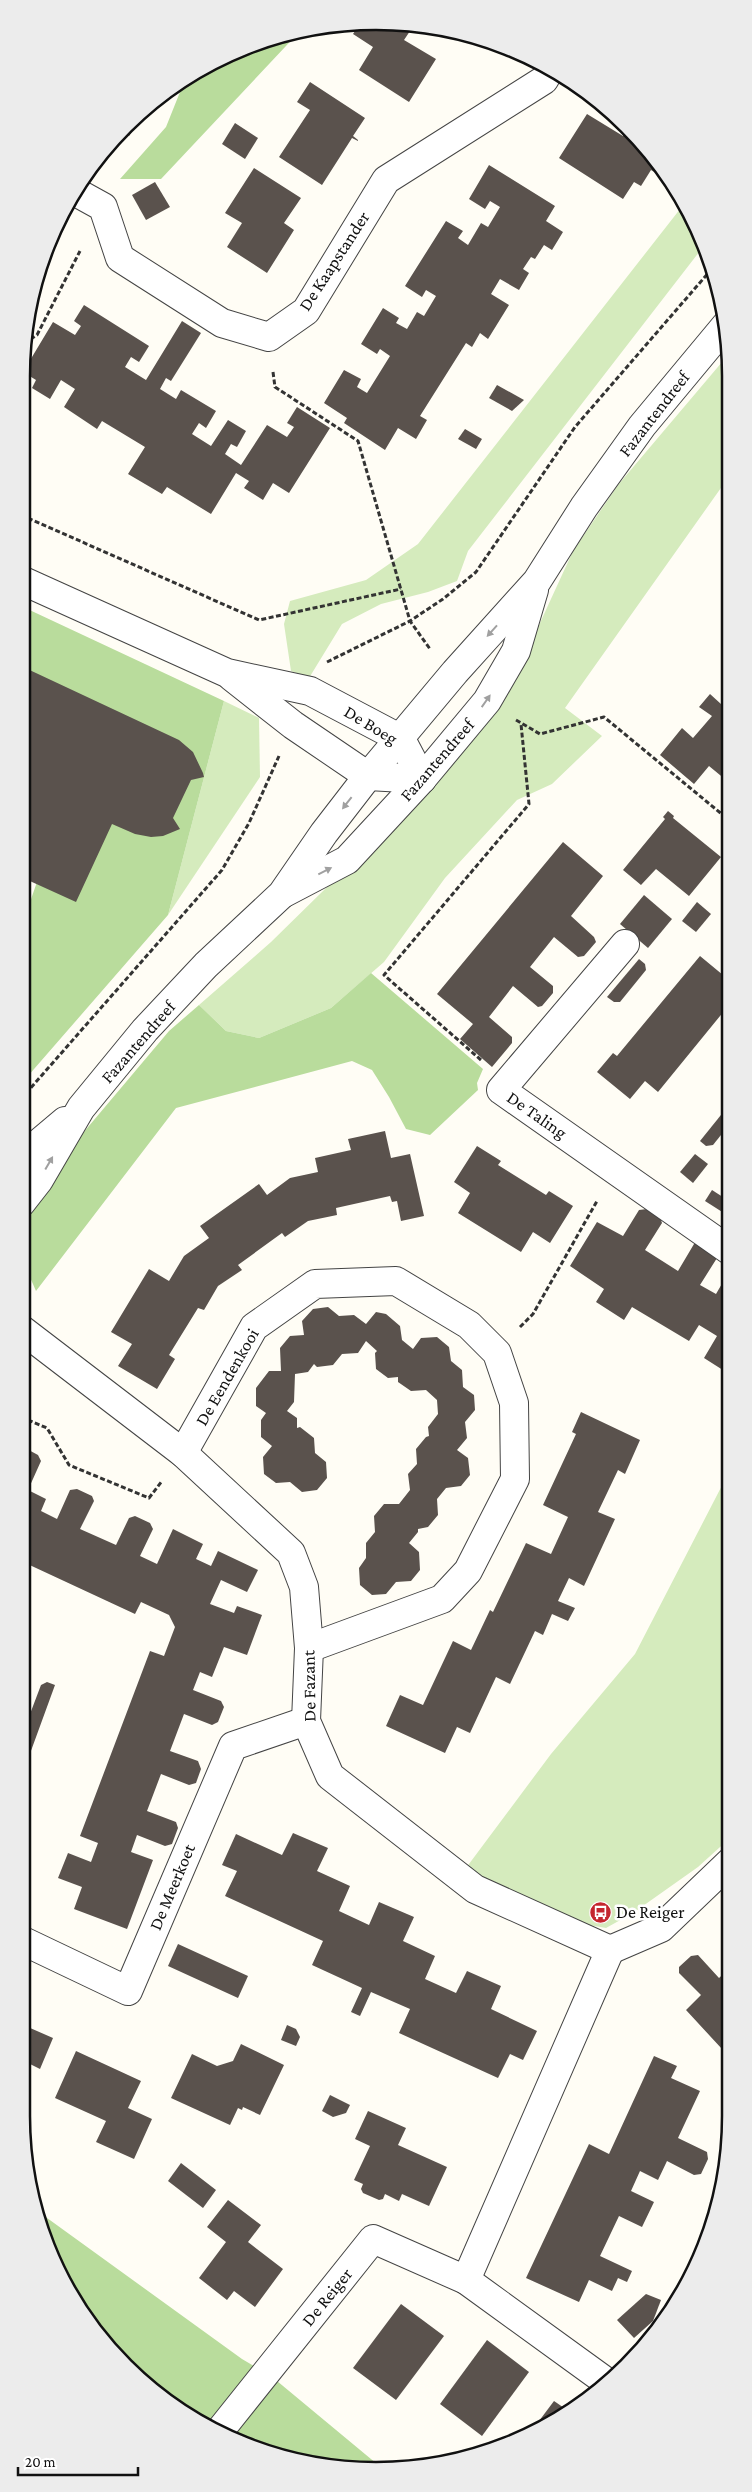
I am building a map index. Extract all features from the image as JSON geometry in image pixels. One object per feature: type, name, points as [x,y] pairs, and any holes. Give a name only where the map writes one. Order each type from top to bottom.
[{"type":"street","name":"De Kaapstander","points":[[103,207],[120,258],[222,323],[269,336],[306,311],[386,180],[544,80],[547,75]]},
{"type":"street","points":[[81,195],[103,207]]},
{"type":"street","name":"Fazantendreef","points":[[30,1191],[39,1180],[82,1108],[145,1030],[206,965],[282,894],[324,833],[368,776],[401,739],[455,672],[537,582],[584,507],[642,426],[719,333]]},
{"type":"street","name":"Fazantendreef","points":[[282,894],[348,860],[422,779],[487,701],[516,651],[537,582]]},
{"type":"street","name":"De Boeg","points":[[30,584],[227,673],[310,691],[401,739],[422,779]]},
{"type":"street","name":"De Boeg","points":[[227,673],[293,725],[368,776]]},
{"type":"street","points":[[368,776],[422,779]]},
{"type":"street","name":"De Taling","points":[[625,944],[501,1090],[722,1245]]},
{"type":"street","name":"Fazantendreef","points":[[30,1151],[82,1108]]},
{"type":"street","name":"De Eendenkooi","points":[[183,1453],[254,1327],[315,1284],[396,1281],[469,1325],[497,1353],[514,1402],[515,1479],[468,1571],[442,1599],[309,1648]]},
{"type":"street","name":"De Fazant","points":[[30,1336],[183,1453],[291,1553],[304,1586],[309,1648],[306,1721],[330,1776],[475,1889],[610,1950]]},
{"type":"street","name":"De Meerkoet","points":[[30,1944],[128,1990],[233,1746],[306,1721]]},
{"type":"street","points":[[466,2280],[610,1950],[661,1928],[722,1870]]},
{"type":"street","name":"De Reiger","points":[[223,2426],[373,2239],[466,2280],[602,2378]]},
{"type":"path","points":[[32,338],[37,335],[103,207]]},
{"type":"path","points":[[30,519],[259,620],[401,589]]},
{"type":"path","points":[[508,1082],[384,975],[529,804],[521,724]]},
{"type":"path","points":[[497,1353],[533,1314],[615,1170]]},
{"type":"path","points":[[30,1421],[47,1428],[69,1465],[149,1498],[183,1453]]},
{"type":"green space","points":[[291,41],[161,179],[120,179],[166,127],[181,90],[203,76],[244,56]]},
{"type":"green space","points":[[679,210],[699,252],[468,551],[457,581],[428,592],[381,604],[342,624],[309,678],[291,671],[284,624],[290,601],[366,580],[418,544]]},
{"type":"green space","points":[[721,363],[722,486],[565,708],[602,736],[552,784],[517,800],[445,878],[384,962],[331,1008],[259,1038],[226,1031],[199,1005],[271,942],[375,840],[534,636],[573,551],[618,485]]},
{"type":"green space","points":[[30,610],[224,701],[168,915],[30,1074],[30,902],[46,856],[30,737]]},
{"type":"green space","points":[[224,701],[259,718],[260,777],[168,915]]},
{"type":"green space","points":[[371,973],[483,1069],[477,1083],[478,1090],[430,1135],[406,1129],[372,1070],[352,1061],[176,1108],[36,1291],[30,1277],[30,1215],[32,1209],[67,1152],[169,1031],[199,1005],[226,1031],[259,1038],[331,1008]]},
{"type":"green space","points":[[722,1485],[722,1845],[698,1867],[633,1913],[606,1928],[555,1919],[466,1868],[551,1754],[635,1654]]},
{"type":"green space","points":[[45,2217],[242,2359],[271,2376],[374,2462],[331,2459],[265,2444],[203,2416],[165,2391],[131,2361],[101,2327],[76,2289],[56,2248]]},
{"type":"building","points":[[376,30],[409,32],[404,40],[436,59],[409,102],[359,70],[373,47],[353,34],[355,31]]},
{"type":"building","points":[[310,82],[365,118],[353,136],[358,141],[352,138],[322,185],[279,157],[310,110],[297,102]]},
{"type":"building","points":[[587,114],[623,136],[624,134],[657,174],[651,170],[641,186],[634,182],[623,199],[559,158]]},
{"type":"building","points":[[235,123],[258,138],[245,159],[222,144]]},
{"type":"building","points":[[489,165],[555,206],[546,221],[563,232],[552,250],[544,245],[535,259],[531,257],[523,269],[529,273],[519,290],[500,279],[491,294],[509,305],[488,339],[480,333],[472,347],[466,343],[420,416],[427,420],[416,439],[398,428],[385,450],[344,423],[347,418],[324,403],[344,370],[361,379],[357,387],[367,393],[390,356],[380,349],[377,354],[361,344],[383,308],[399,318],[396,323],[407,329],[417,312],[424,316],[436,296],[426,290],[422,297],[405,286],[446,221],[463,231],[458,238],[468,245],[481,223],[488,227],[500,207],[490,201],[485,209],[469,199]]},
{"type":"building","points":[[254,168],[301,198],[284,223],[294,230],[267,273],[227,247],[242,223],[225,213]]},
{"type":"building","points":[[155,182],[170,207],[146,220],[132,195]]},
{"type":"building","points":[[84,305],[149,346],[139,362],[131,357],[125,367],[146,380],[182,321],[201,333],[171,381],[166,378],[160,389],[176,399],[181,390],[216,411],[206,428],[199,423],[192,434],[211,446],[228,420],[246,431],[237,447],[231,444],[225,454],[241,465],[267,425],[287,437],[294,427],[287,423],[297,407],[330,428],[289,493],[273,483],[263,500],[244,488],[249,481],[236,473],[211,514],[167,487],[162,494],[128,474],[145,447],[102,421],[97,429],[64,407],[75,389],[61,380],[50,399],[32,388],[36,380],[30,376],[31,359],[53,322],[75,335],[81,326],[74,321]]},
{"type":"building","points":[[497,385],[524,400],[512,411],[489,398]]},
{"type":"building","points":[[465,429],[482,439],[476,449],[458,439]]},
{"type":"building","points":[[30,670],[179,740],[193,752],[204,777],[191,780],[173,818],[180,829],[163,836],[151,837],[135,834],[112,824],[76,902],[30,881]]},
{"type":"building","points":[[710,694],[721,704],[722,703],[722,777],[709,766],[694,784],[660,755],[682,728],[693,738],[712,716],[699,707]]},
{"type":"building","points":[[668,811],[674,816],[673,818],[721,857],[689,896],[656,869],[641,885],[623,870],[665,819],[663,817]]},
{"type":"building","points":[[563,842],[603,876],[571,916],[594,937],[596,942],[584,956],[578,957],[554,937],[530,967],[553,986],[553,993],[542,1006],[538,1007],[513,986],[489,1017],[512,1037],[512,1043],[492,1067],[460,1039],[473,1024],[437,994]]},
{"type":"building","points":[[644,895],[672,919],[648,948],[620,924]]},
{"type":"building","points":[[697,902],[711,914],[696,932],[682,921]]},
{"type":"building","points":[[700,956],[722,974],[722,1014],[658,1092],[645,1081],[630,1099],[597,1072],[613,1053],[617,1056]]},
{"type":"building","points":[[639,959],[645,964],[646,970],[620,1002],[614,1002],[607,997]]},
{"type":"building","points":[[722,1114],[722,1134],[713,1145],[706,1146],[700,1141]]},
{"type":"building","points":[[385,1131],[391,1158],[410,1154],[424,1216],[401,1221],[397,1201],[392,1202],[390,1196],[336,1208],[337,1215],[308,1221],[285,1237],[282,1233],[238,1265],[242,1270],[218,1286],[204,1310],[198,1308],[169,1355],[175,1359],[157,1389],[118,1366],[132,1344],[111,1332],[149,1269],[169,1281],[184,1256],[209,1238],[200,1226],[259,1184],[267,1195],[290,1178],[318,1172],[315,1158],[351,1150],[348,1139]]},
{"type":"building","points":[[477,1146],[501,1161],[498,1165],[546,1195],[549,1191],[573,1206],[550,1243],[533,1232],[521,1252],[458,1213],[470,1193],[454,1182]]},
{"type":"building","points":[[695,1154],[708,1164],[693,1183],[680,1172]]},
{"type":"building","points":[[712,1190],[722,1196],[722,1212],[705,1201]]},
{"type":"building","points":[[647,1209],[660,1217],[662,1223],[645,1250],[678,1271],[694,1244],[702,1243],[717,1258],[700,1285],[716,1294],[722,1284],[722,1369],[704,1358],[717,1336],[699,1325],[689,1341],[632,1307],[624,1320],[596,1302],[604,1289],[570,1266],[597,1222],[623,1236],[639,1210]]},
{"type":"building","points":[[328,1307],[339,1316],[354,1315],[366,1324],[376,1312],[386,1314],[400,1326],[402,1340],[413,1349],[421,1338],[437,1337],[449,1347],[451,1361],[462,1370],[463,1387],[474,1395],[475,1410],[465,1422],[467,1438],[457,1450],[468,1458],[470,1475],[461,1486],[446,1488],[437,1499],[438,1515],[428,1527],[418,1529],[418,1532],[409,1543],[419,1552],[420,1570],[411,1581],[396,1582],[386,1594],[372,1595],[360,1585],[359,1568],[366,1558],[366,1543],[375,1532],[374,1516],[384,1504],[399,1504],[410,1490],[408,1474],[417,1464],[416,1449],[429,1436],[428,1427],[438,1414],[437,1400],[426,1390],[411,1391],[398,1382],[398,1377],[388,1378],[376,1369],[375,1353],[377,1351],[366,1341],[358,1353],[342,1354],[333,1365],[317,1367],[314,1364],[308,1372],[295,1374],[294,1402],[287,1411],[297,1418],[297,1428],[300,1427],[314,1438],[315,1453],[326,1462],[327,1478],[317,1490],[302,1492],[290,1482],[276,1483],[264,1474],[263,1457],[272,1446],[261,1437],[261,1420],[266,1413],[256,1406],[256,1388],[269,1371],[281,1371],[280,1348],[290,1336],[304,1335],[302,1321],[313,1309]]},
{"type":"building","points":[[581,1412],[640,1440],[625,1474],[618,1470],[598,1512],[615,1519],[584,1586],[569,1578],[558,1601],[575,1608],[568,1621],[552,1614],[543,1635],[535,1631],[510,1684],[496,1677],[470,1733],[457,1727],[445,1753],[386,1726],[400,1695],[423,1705],[453,1641],[471,1650],[490,1610],[493,1612],[526,1543],[551,1554],[568,1517],[543,1505],[576,1434],[572,1432]]},
{"type":"building","points":[[30,1451],[38,1455],[41,1461],[30,1486]]},
{"type":"building","points":[[77,1489],[92,1496],[94,1501],[80,1529],[116,1545],[129,1518],[135,1516],[150,1523],[153,1529],[140,1556],[157,1564],[173,1529],[203,1544],[196,1559],[211,1566],[218,1551],[258,1570],[247,1592],[221,1580],[210,1604],[234,1613],[237,1606],[262,1615],[247,1655],[224,1647],[212,1677],[200,1672],[193,1690],[221,1701],[224,1707],[218,1722],[212,1725],[184,1714],[170,1751],[198,1761],[201,1769],[196,1783],[189,1785],[161,1774],[147,1811],[176,1822],[178,1828],[172,1844],[165,1846],[137,1835],[131,1852],[153,1860],[127,1929],[74,1909],[82,1887],[58,1878],[68,1853],[91,1862],[98,1843],[80,1836],[150,1651],[164,1656],[175,1627],[169,1615],[141,1602],[135,1614],[30,1565],[30,1491],[46,1499],[41,1511],[57,1519],[70,1490]]},
{"type":"building","points":[[47,1682],[55,1685],[30,1754],[30,1714],[41,1685]]},
{"type":"building","points":[[293,1833],[328,1848],[317,1871],[350,1886],[339,1911],[369,1925],[379,1902],[414,1917],[403,1941],[435,1956],[425,1979],[456,1993],[467,1971],[501,1986],[491,2009],[537,2031],[523,2060],[510,2054],[498,2078],[399,2033],[410,2009],[371,1992],[360,2016],[351,2012],[362,1988],[312,1965],[323,1941],[225,1896],[237,1871],[222,1865],[236,1834],[282,1855]]},
{"type":"building","points":[[178,1944],[248,1976],[238,1998],[168,1966]]},
{"type":"building","points":[[698,1955],[719,1978],[722,1975],[722,2049],[686,2010],[701,1995],[679,1973],[679,1967],[691,1956]]},
{"type":"building","points":[[287,2025],[296,2029],[300,2037],[296,2046],[281,2040]]},
{"type":"building","points":[[30,2028],[53,2038],[40,2069],[30,2064]]},
{"type":"building","points":[[241,2044],[284,2065],[260,2115],[243,2107],[242,2110],[238,2108],[230,2125],[171,2098],[192,2054],[217,2066],[233,2061]]},
{"type":"building","points":[[76,2051],[141,2081],[128,2108],[152,2119],[134,2159],[96,2142],[106,2121],[55,2098]]},
{"type":"building","points":[[654,2056],[677,2066],[671,2078],[700,2091],[678,2138],[707,2152],[708,2159],[701,2174],[694,2175],[667,2161],[658,2180],[640,2171],[631,2191],[654,2202],[642,2227],[619,2216],[600,2256],[632,2271],[627,2282],[618,2278],[612,2291],[589,2280],[579,2302],[526,2278],[589,2144],[609,2154]]},
{"type":"building","points":[[330,2095],[350,2105],[346,2113],[333,2117],[322,2111]]},
{"type":"building","points":[[368,2111],[406,2128],[398,2145],[447,2167],[429,2206],[402,2194],[399,2201],[385,2194],[383,2199],[379,2200],[363,2193],[361,2189],[363,2184],[354,2180],[370,2146],[355,2139]]},
{"type":"building","points":[[181,2163],[216,2190],[203,2208],[168,2181]]},
{"type":"building","points":[[228,2200],[261,2225],[248,2242],[283,2269],[255,2307],[234,2291],[227,2300],[199,2278],[226,2242],[207,2227]]},
{"type":"building","points":[[646,2294],[661,2300],[653,2321],[634,2338],[617,2320]]},
{"type":"building","points":[[401,2304],[444,2336],[396,2400],[353,2368]]},
{"type":"building","points":[[487,2340],[529,2372],[482,2436],[440,2404]]},
{"type":"building","points":[[554,2401],[563,2407],[549,2416],[539,2421]]},
{"type":"place","name":"De Reiger","points":[[600,1912]]}]
